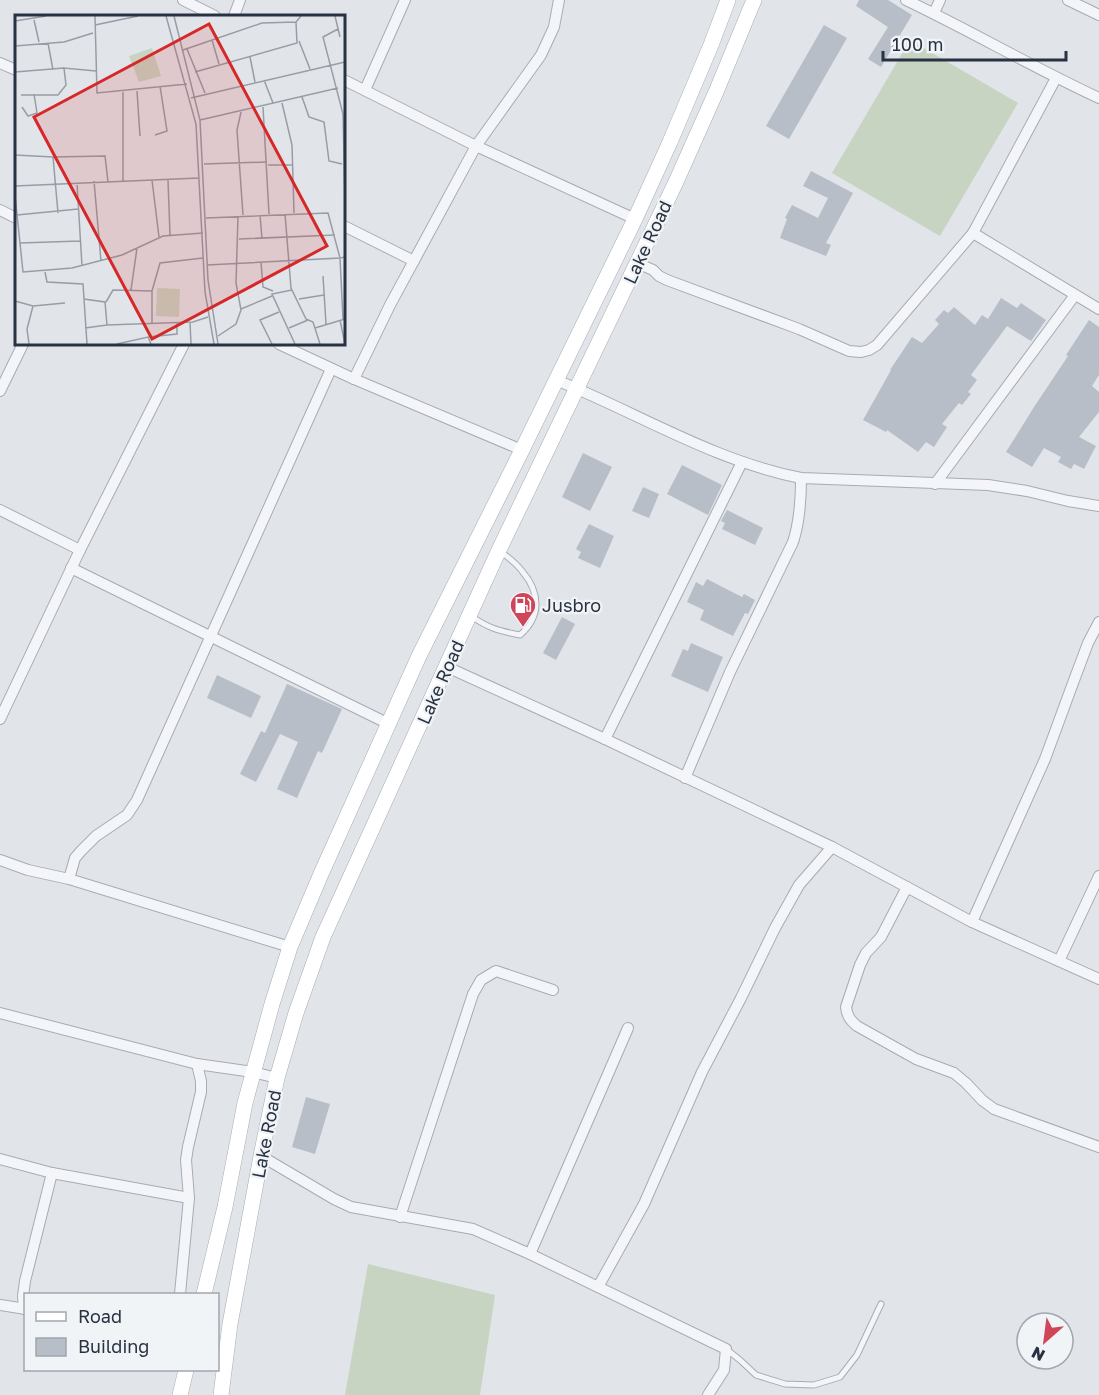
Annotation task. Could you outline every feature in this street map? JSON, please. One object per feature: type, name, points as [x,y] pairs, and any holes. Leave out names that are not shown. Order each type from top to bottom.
[{"type":"main road","name":"Lake Road","points":[[204,1293],[225,1207],[245,1103],[290,947],[443,606],[635,219],[670,142],[728,0]]},
{"type":"main road","name":"Lake Road","points":[[221,1395],[230,1324],[277,1078],[296,1013],[323,937],[499,550],[712,103],[754,0]]},
{"type":"main road","points":[[180,1395],[186,1371]]},
{"type":"street","points":[[183,0],[213,15]]},
{"type":"street","points":[[234,15],[240,0]]},
{"type":"street","points":[[365,90],[405,0]]},
{"type":"street","points":[[354,379],[414,261],[476,147],[541,55],[554,27],[559,0]]},
{"type":"street","points":[[906,0],[1099,98]]},
{"type":"street","points":[[934,13],[940,0]]},
{"type":"street","points":[[1068,0],[1099,15]]},
{"type":"street","points":[[0,63],[15,70]]},
{"type":"street","points":[[637,263],[667,280],[849,351],[869,350],[877,345],[973,233],[1056,78]]},
{"type":"street","points":[[345,80],[476,147],[635,219]]},
{"type":"street","points":[[0,210],[15,218]]},
{"type":"street","points":[[345,226],[414,261]]},
{"type":"street","points":[[973,233],[1099,309]]},
{"type":"street","points":[[935,484],[1075,295]]},
{"type":"street","points":[[0,391],[23,345]]},
{"type":"street","points":[[0,719],[71,568],[183,345]]},
{"type":"street","points":[[281,345],[331,369],[522,450]]},
{"type":"street","points":[[69,879],[75,858],[96,836],[127,815],[136,800],[331,369]]},
{"type":"street","points":[[556,380],[685,439],[742,462],[777,473],[801,478],[988,485],[1099,506]]},
{"type":"street","points":[[605,739],[742,462]]},
{"type":"street","points":[[685,778],[730,672],[793,542],[801,508],[801,478]]},
{"type":"street","points":[[0,510],[80,550]]},
{"type":"street","points":[[71,568],[389,724]]},
{"type":"street","points":[[972,922],[1046,759],[1072,683],[1099,622]]},
{"type":"street","points":[[447,667],[832,847],[972,922],[1099,979]]},
{"type":"street","points":[[598,1287],[644,1204],[702,1072],[775,928],[800,885],[832,847]]},
{"type":"street","points":[[0,860],[290,947]]},
{"type":"street","points":[[1059,962],[1099,876]]},
{"type":"street","points":[[907,887],[881,937],[866,953],[860,965],[846,1007],[851,1021],[916,1059],[954,1073],[994,1109],[1099,1147]]},
{"type":"street","points":[[400,1217],[473,994],[481,980],[496,970],[553,990]]},
{"type":"street","points":[[0,1013],[197,1064],[277,1078]]},
{"type":"street","points":[[530,1254],[628,1028]]},
{"type":"street","points":[[180,1293],[189,1198],[186,1160],[201,1092],[197,1064]]},
{"type":"street","points":[[261,1156],[351,1207],[473,1229],[530,1254],[726,1349],[724,1370],[708,1395]]},
{"type":"street","points":[[0,1159],[52,1173],[189,1198]]},
{"type":"street","points":[[24,1302],[26,1281],[52,1173]]},
{"type":"street","points":[[0,1305],[24,1309]]},
{"type":"lane","points":[[470,615],[484,626],[520,635],[532,620],[537,605],[530,583],[522,571],[499,550]]},
{"type":"lane","points":[[726,1349],[756,1375],[785,1384],[814,1385],[840,1377],[857,1356],[881,1304]]},
{"type":"green space","points":[[910,40],[1018,103],[940,236],[832,173]]},
{"type":"green space","points":[[368,1264],[495,1295],[480,1395],[345,1395]]},
{"type":"building","points":[[859,0],[888,0],[912,15],[881,67],[868,59],[888,27],[856,6]]},
{"type":"building","points":[[824,25],[847,38],[789,139],[766,126]]},
{"type":"building","points":[[811,171],[853,193],[826,243],[831,245],[826,256],[780,238],[787,219],[785,218],[792,205],[818,218],[828,198],[803,186]]},
{"type":"building","points":[[1001,298],[1017,308],[1021,303],[1046,320],[1031,341],[1007,326],[971,375],[977,380],[968,392],[971,394],[962,405],[959,403],[942,424],[947,427],[934,447],[926,442],[918,452],[887,430],[886,432],[863,420],[890,370],[912,337],[922,343],[939,324],[935,320],[944,310],[948,313],[954,307],[975,325],[982,315],[988,319]]},
{"type":"building","points":[[1089,320],[1099,327],[1099,375],[1092,386],[1099,392],[1099,412],[1079,437],[1096,446],[1084,469],[1074,464],[1071,469],[1058,462],[1061,457],[1044,448],[1032,467],[1006,452]]},
{"type":"building","points":[[583,453],[612,467],[590,511],[562,497]]},
{"type":"building","points":[[682,465],[722,485],[708,515],[667,494]]},
{"type":"building","points":[[643,487],[659,494],[649,518],[632,511]]},
{"type":"building","points":[[727,510],[763,528],[755,545],[722,529],[725,523],[721,521]]},
{"type":"building","points":[[589,524],[614,536],[600,568],[578,558],[581,552],[576,549]]},
{"type":"building","points":[[707,579],[742,597],[744,594],[755,600],[733,636],[700,620],[704,610],[687,602],[696,582],[703,586]]},
{"type":"building","points":[[562,617],[575,624],[556,660],[543,653]]},
{"type":"building","points":[[691,643],[723,657],[708,692],[671,676],[683,649],[688,651]]},
{"type":"building","points":[[217,675],[261,696],[251,718],[207,698]]},
{"type":"building","points":[[287,684],[342,709],[322,753],[318,751],[297,798],[277,789],[298,742],[280,734],[256,782],[240,774],[261,731],[265,733]]},
{"type":"building","points":[[306,1097],[330,1104],[315,1154],[292,1147]]},
{"type":"place","name":"Jusbro","points":[[523,628]]}]
